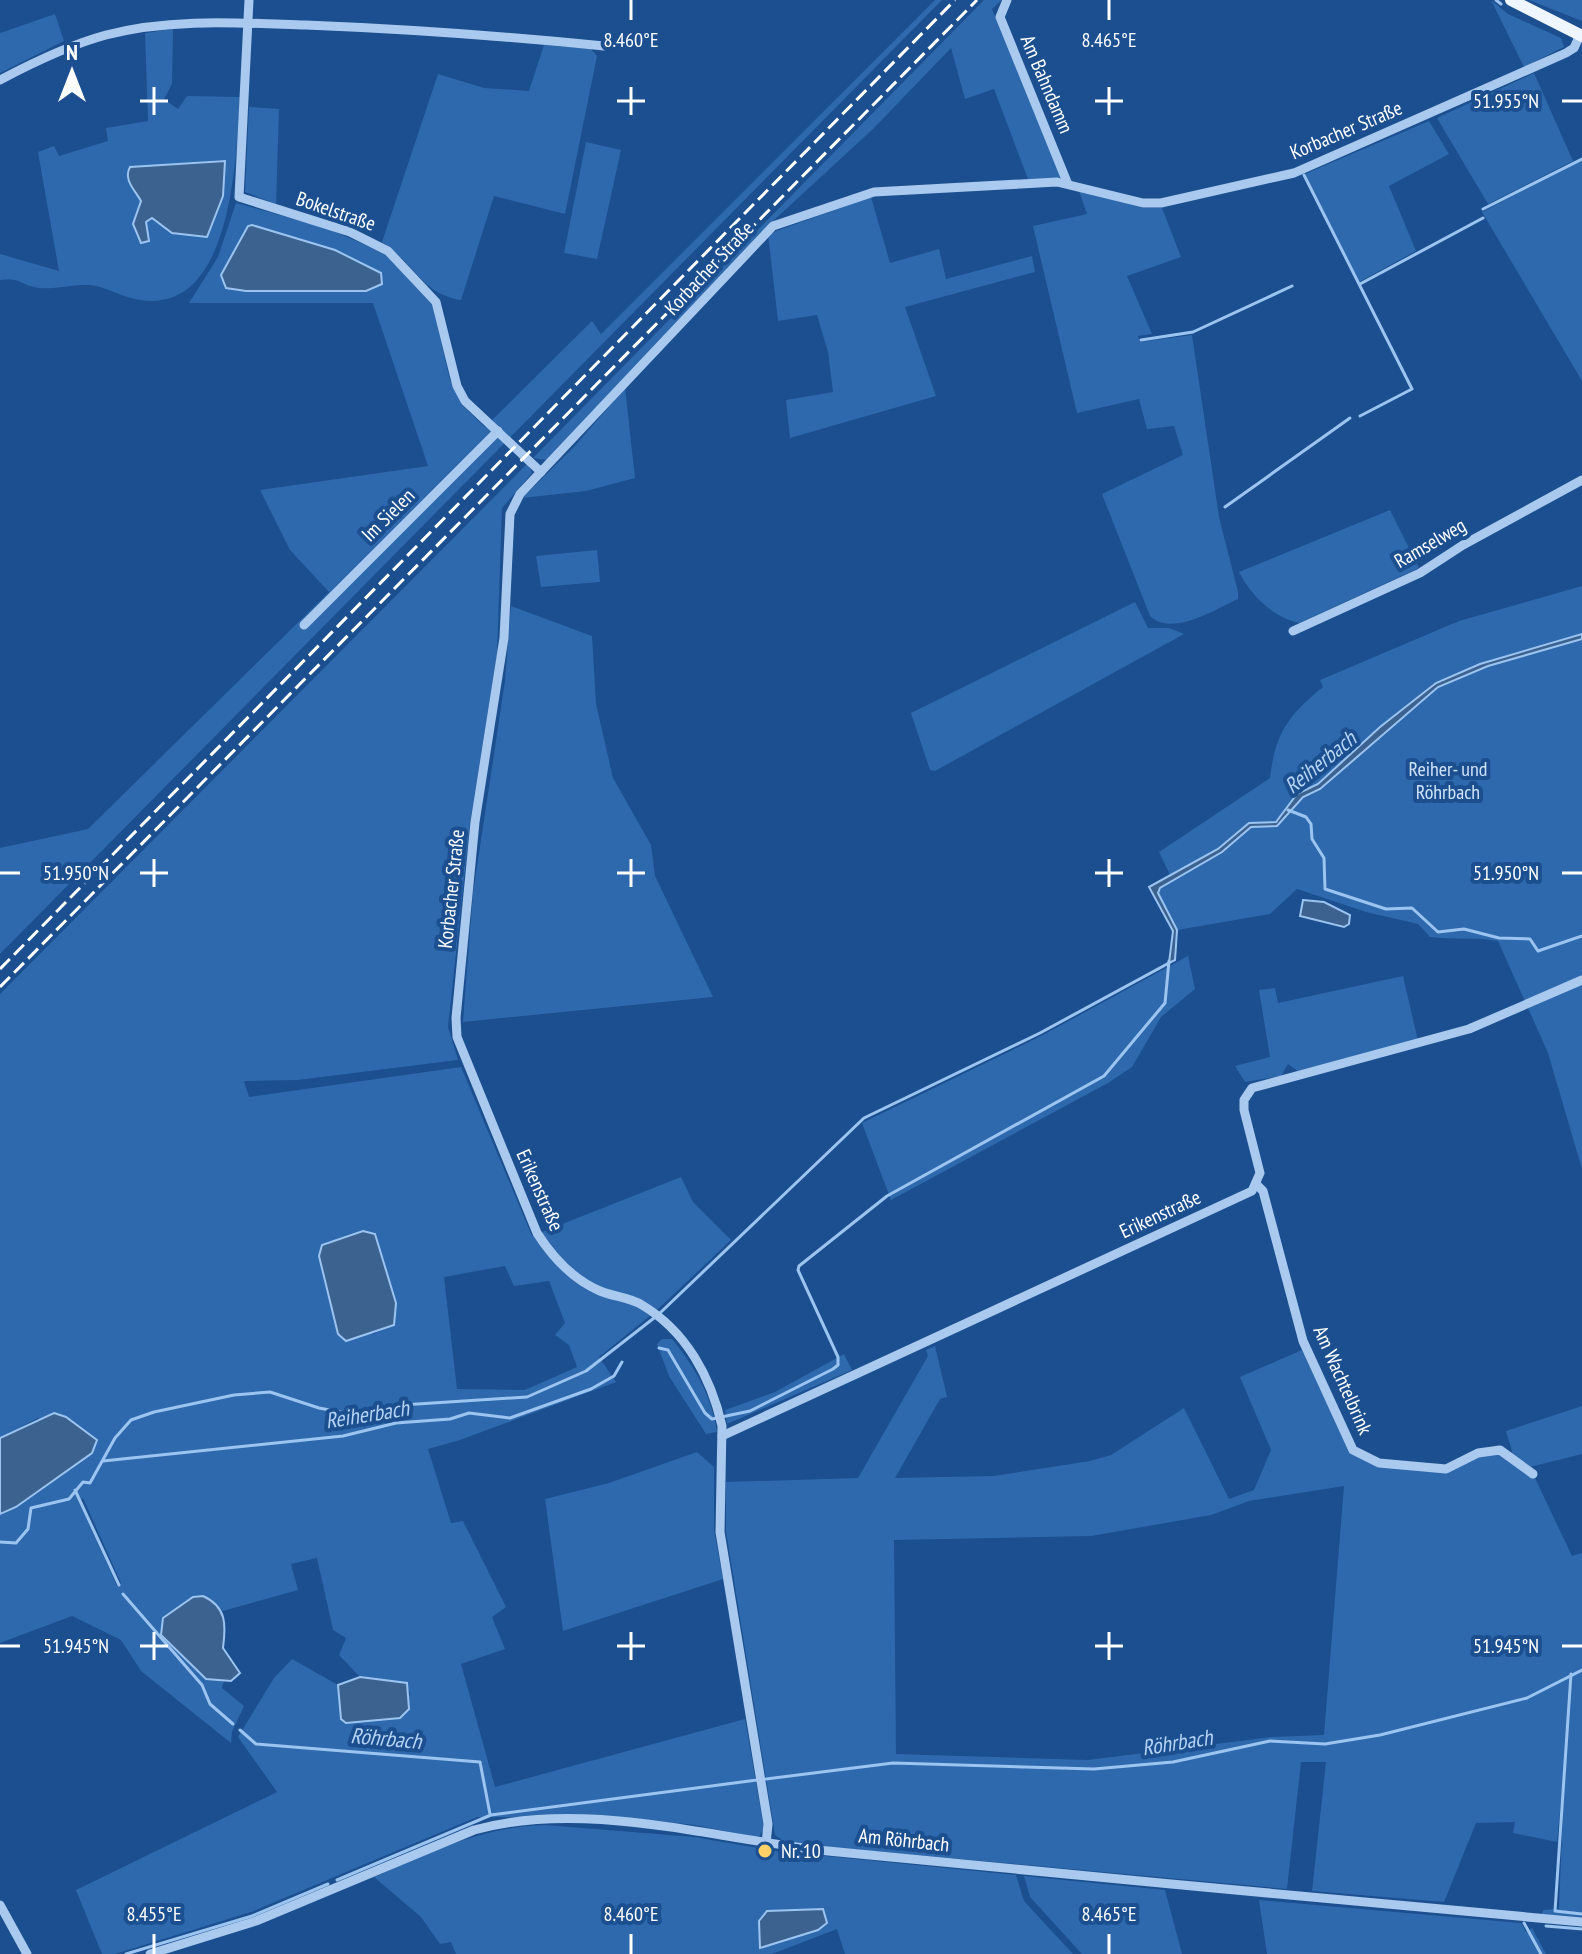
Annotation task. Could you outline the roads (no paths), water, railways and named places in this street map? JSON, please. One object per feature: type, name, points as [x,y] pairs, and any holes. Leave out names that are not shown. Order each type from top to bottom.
[{"type":"main road","points":[[1511,0],[1581,35]]},
{"type":"street","name":"Bokelstraße","points":[[249,0],[239,197],[350,232],[388,251],[436,302],[462,396],[541,472]]},
{"type":"street","name":"Am Bahndamm","points":[[1007,0],[1000,17],[1067,182]]},
{"type":"street","points":[[0,80],[67,48],[107,35],[157,26],[248,23],[428,30],[604,46]]},
{"type":"street","name":"Korbacher Straße","points":[[456,1026],[475,822],[502,658],[510,514],[520,494],[773,226],[874,192],[1067,182],[1143,203],[1161,203],[1294,173],[1566,53],[1574,48],[1581,35]]},
{"type":"street","name":"Im Sielen","points":[[304,625],[498,431]]},
{"type":"street","name":"Ramselweg","points":[[1293,631],[1420,573],[1463,545],[1582,480]]},
{"type":"street","points":[[1257,1185],[1260,1173],[1244,1110],[1246,1093],[1252,1088],[1443,1037],[1582,980]]},
{"type":"street","name":"Erikenstraße","points":[[456,1026],[468,1069],[537,1233],[551,1255],[590,1286],[640,1303],[681,1336],[696,1359],[718,1410],[722,1431],[720,1532],[768,1824],[766,1844]]},
{"type":"street","name":"Erikenstraße","points":[[722,1431],[1252,1191],[1257,1185]]},
{"type":"street","name":"Am Wachtelbrink","points":[[1257,1185],[1263,1191],[1303,1341],[1353,1450],[1379,1463],[1446,1469],[1478,1453],[1500,1450],[1533,1474]]},
{"type":"street","name":"Am Röhrbach","points":[[150,1954],[256,1921],[474,1830],[506,1821],[629,1823],[766,1844],[1582,1922]]},
{"type":"street","points":[[0,1905],[27,1954]]},
{"type":"waterway","points":[[1496,0],[1501,4]]},
{"type":"waterway","points":[[1483,209],[1582,159]]},
{"type":"waterway","points":[[1304,175],[1412,389],[1360,416]]},
{"type":"waterway","points":[[1360,284],[1483,218]]},
{"type":"waterway","points":[[1141,340],[1193,332],[1292,286]]},
{"type":"waterway","points":[[1225,507],[1350,418]]},
{"type":"waterway","points":[[1288,810],[1306,817],[1311,824],[1312,839],[1324,858],[1325,889],[1386,909],[1412,908],[1438,932],[1464,929],[1499,938],[1530,939],[1538,951],[1582,936]]},
{"type":"waterway","points":[[659,1348],[668,1350],[705,1413],[712,1419],[750,1411],[833,1369],[838,1365],[838,1357],[798,1270],[799,1266],[887,1196],[1104,1076],[1165,1003],[1169,961]]},
{"type":"waterway","points":[[660,1313],[864,1118],[1040,1033],[1169,963]]},
{"type":"waterway","points":[[0,1542],[16,1543],[28,1529],[31,1508],[69,1499],[83,1482],[90,1483],[115,1438],[131,1420],[154,1412],[234,1395],[270,1392],[319,1408],[351,1414],[402,1405],[527,1397],[586,1371],[654,1318]]},
{"type":"waterway","name":"Reiherbach","points":[[103,1461],[343,1436],[396,1423],[450,1419],[469,1413],[510,1418],[591,1389],[614,1376],[622,1362]]},
{"type":"waterway","name":"Röhrbach","points":[[75,1490],[119,1585]]},
{"type":"waterway","name":"Röhrbach","points":[[123,1594],[202,1685],[210,1704],[233,1724]]},
{"type":"waterway","name":"Röhrbach","points":[[766,1779],[893,1763],[1094,1769],[1173,1762],[1270,1741],[1325,1744],[1380,1735],[1527,1698],[1582,1670]]},
{"type":"waterway","points":[[1571,1674],[1555,1911],[1582,1914]]},
{"type":"waterway","name":"Röhrbach","points":[[240,1730],[256,1744],[480,1762],[490,1814]]},
{"type":"waterway","name":"Röhrbach","points":[[337,1880],[491,1815],[757,1780]]},
{"type":"waterway","name":"Röhrbach","points":[[126,1954],[252,1916],[328,1884]]},
{"type":"waterway","points":[[1524,1923],[1541,1954]]},
{"type":"waterway","points":[[1546,1926],[1582,1929]]},
{"type":"railway","points":[[0,969],[955,0]]},
{"type":"railway","points":[[0,987],[977,0]]},
{"type":"place","name":"Nr. 10","points":[[765,1851]]},
{"type":"park label","name":"Reiher- und Röhrbach","points":[[1448,780]]}]
